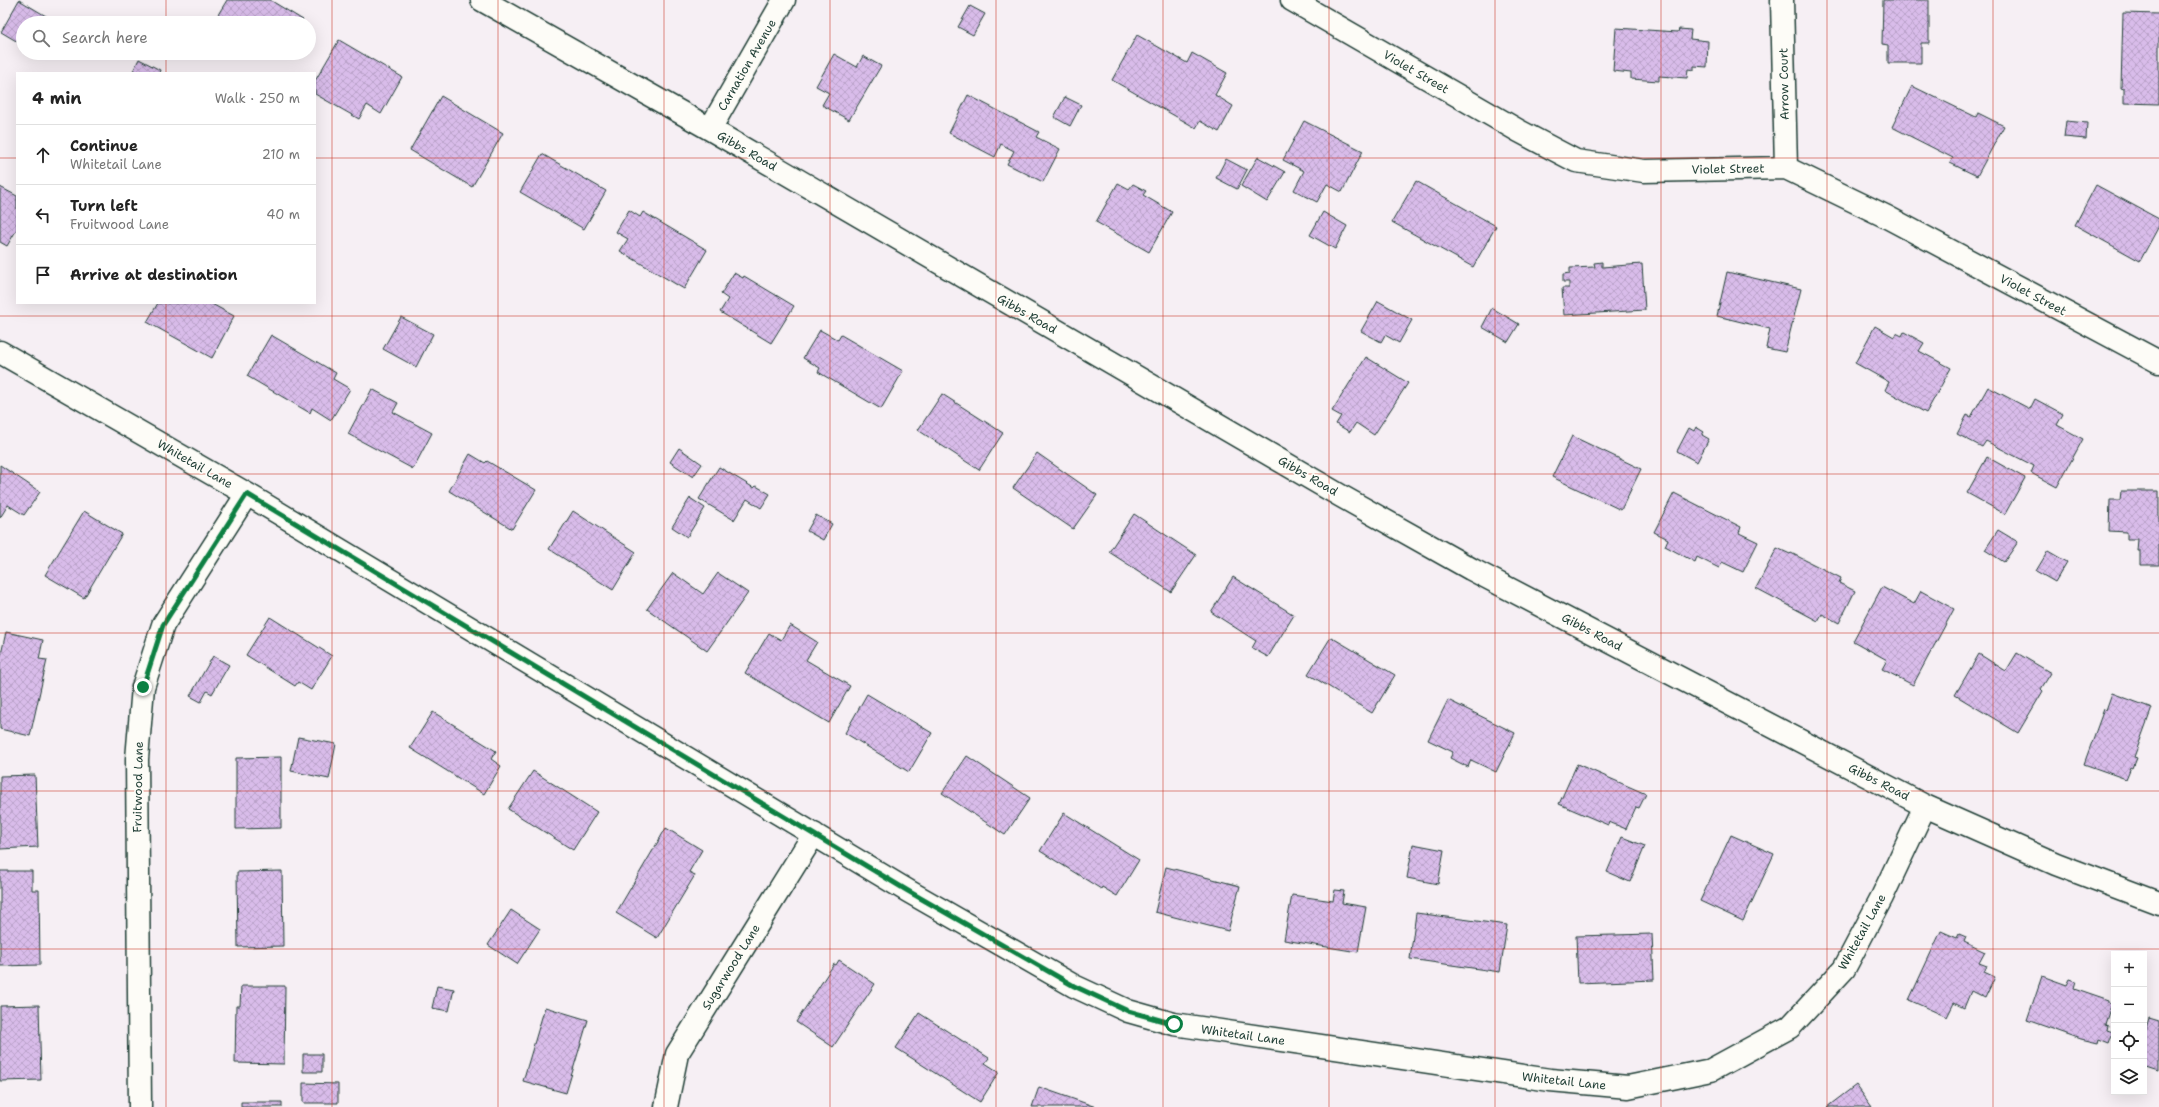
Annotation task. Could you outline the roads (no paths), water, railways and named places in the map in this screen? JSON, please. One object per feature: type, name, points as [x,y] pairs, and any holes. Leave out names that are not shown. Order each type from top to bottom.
[{"type":"street","name":"Gibbs Road","points":[[482,0],[710,129],[1327,488],[1471,569],[1925,806],[2056,864],[2157,898]]},
{"type":"street","name":"Carnation Avenue","points":[[710,129],[784,0]]},
{"type":"street","name":"Violet Street","points":[[1292,0],[1519,131],[1576,161],[1644,171],[1786,168],[1887,217],[2159,362]]},
{"type":"street","name":"Arrow Court","points":[[1782,0],[1786,168]]},
{"type":"street","name":"Whitetail Lane","points":[[0,352],[247,494],[814,834],[1074,986],[1128,1011],[1174,1024],[1550,1080],[1628,1087],[1711,1070],[1790,1027],[1844,969],[1882,897],[1925,806]]},
{"type":"street","name":"Fruitwood Lane","points":[[140,1107],[137,759],[143,687],[163,625],[247,494]]},
{"type":"street","name":"Sugarwood Lane","points":[[666,1107],[677,1054],[814,834]]}]
